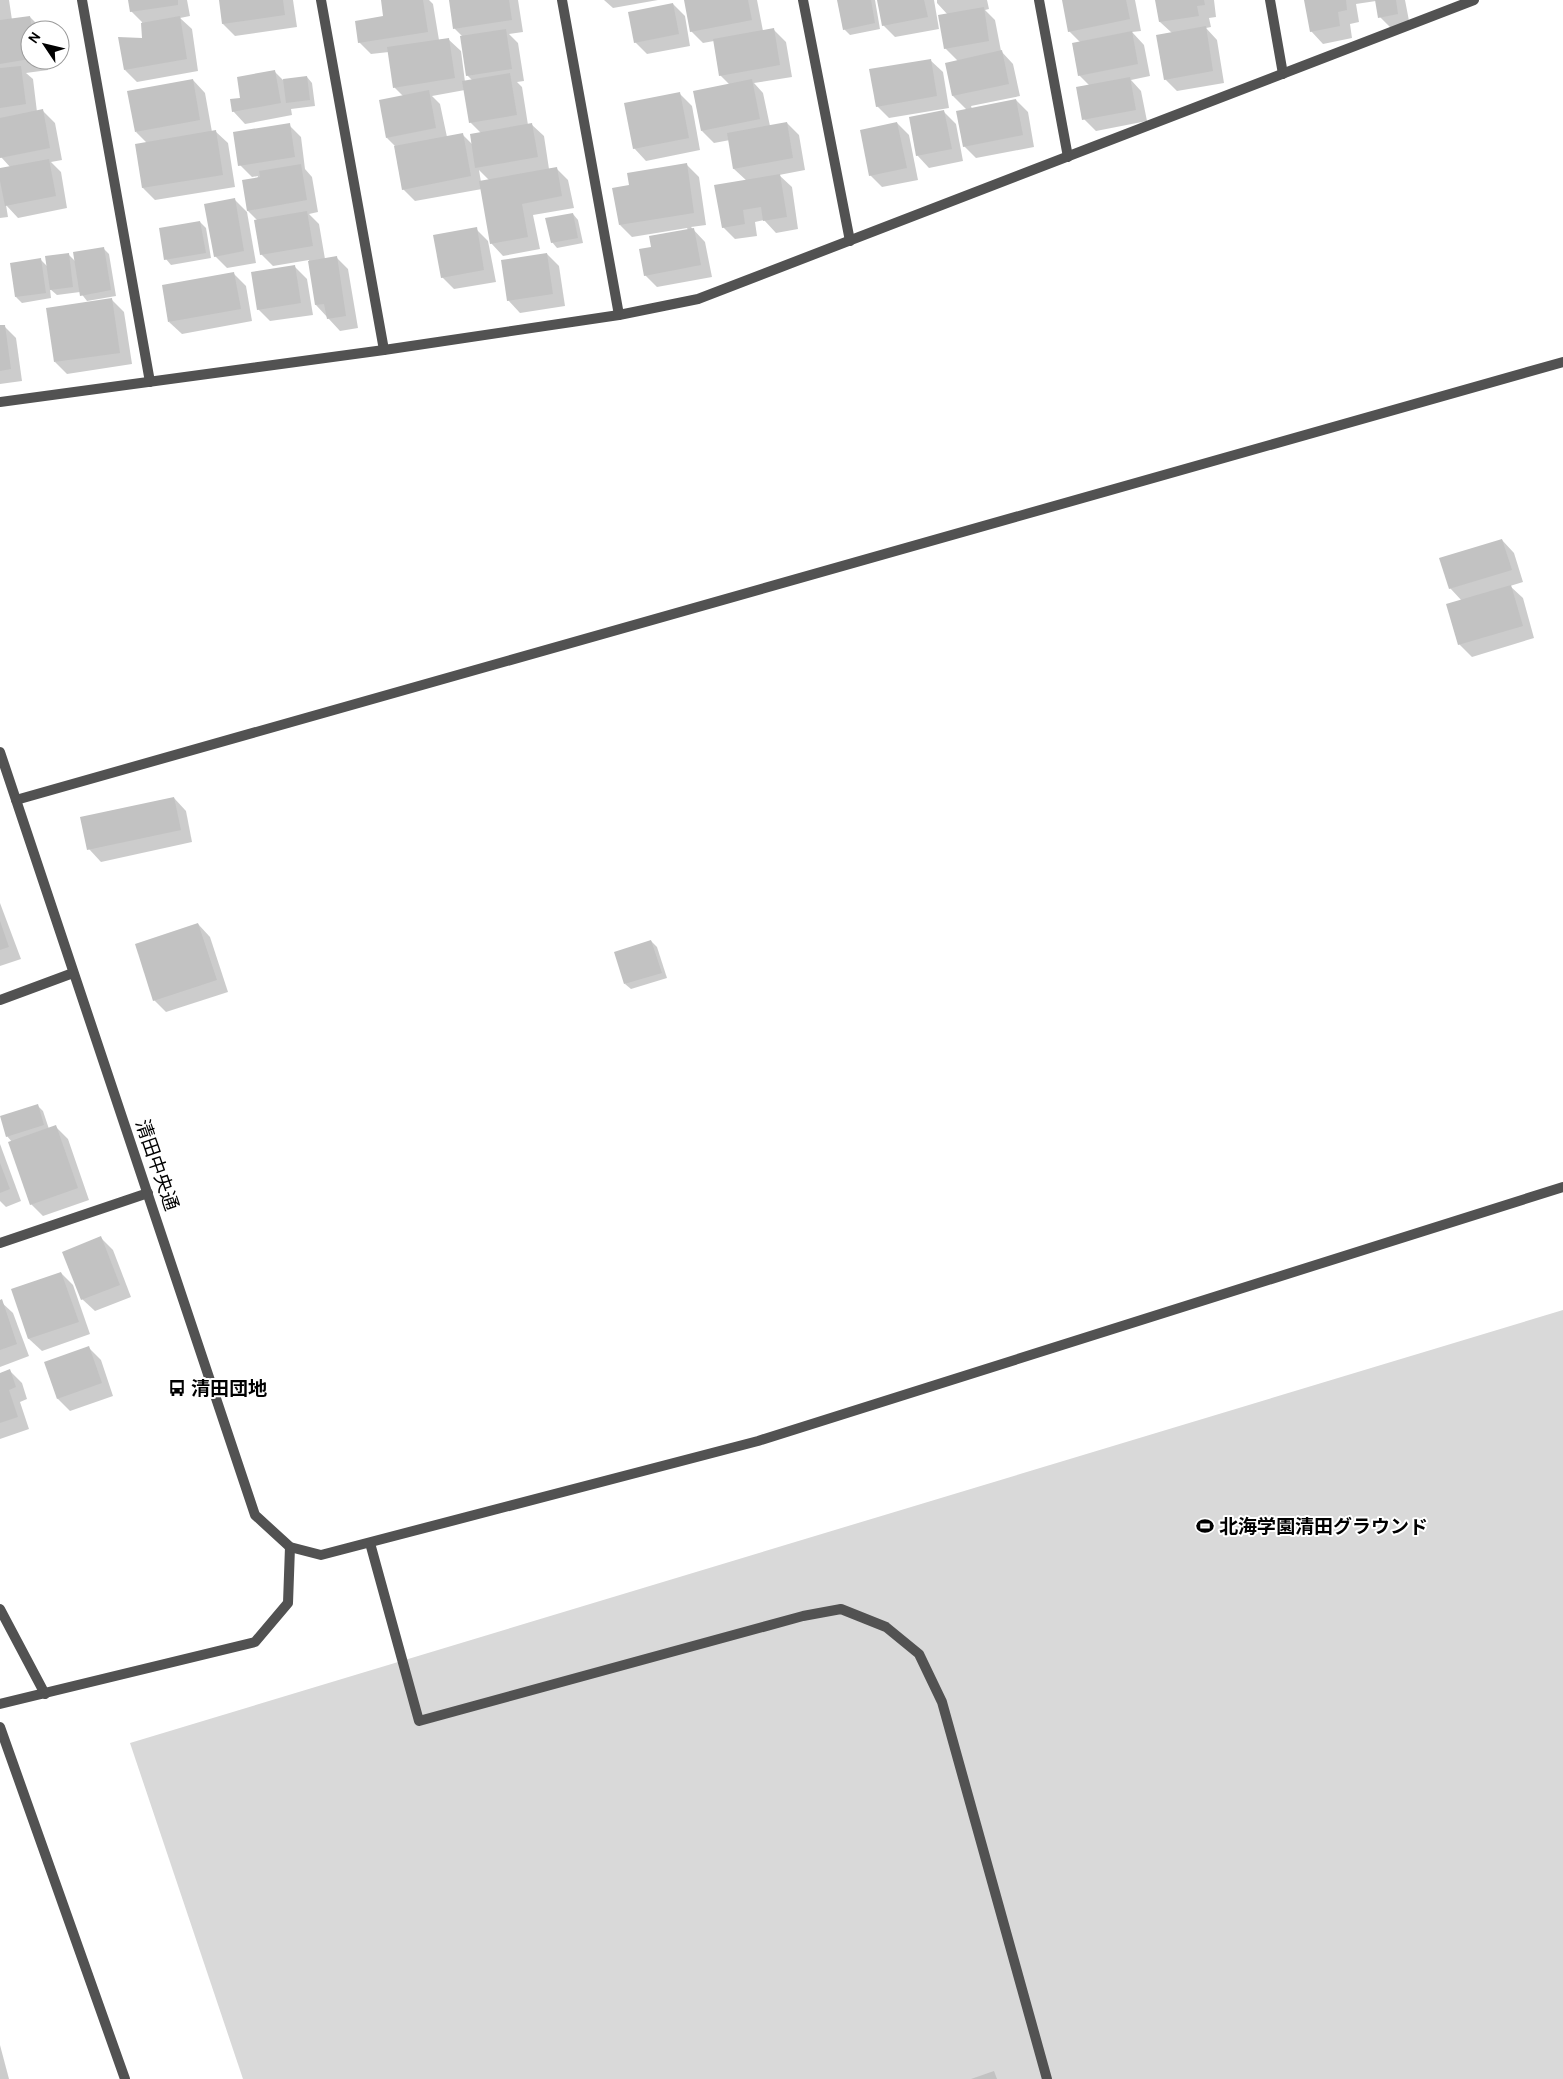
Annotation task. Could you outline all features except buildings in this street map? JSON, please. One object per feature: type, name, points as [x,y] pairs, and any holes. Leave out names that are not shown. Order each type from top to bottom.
[{"type":"street","points":[[82,0],[150,382]]},
{"type":"street","points":[[321,0],[384,350]]},
{"type":"street","points":[[562,0],[619,315]]},
{"type":"street","points":[[803,0],[850,241]]},
{"type":"street","points":[[1039,0],[1068,157]]},
{"type":"street","points":[[1270,0],[1283,74]]},
{"type":"street","points":[[0,402],[384,350],[619,315],[698,300],[1474,0]]},
{"type":"street","points":[[16,800],[1563,362]]},
{"type":"street","name":"清田中央通","points":[[0,752],[255,1515],[290,1547],[321,1555],[370,1542]]},
{"type":"street","points":[[0,1000],[73,973]]},
{"type":"street","points":[[1048,2079],[942,1702],[918,1654],[886,1627],[841,1609],[802,1616],[419,1721],[370,1542],[758,1441],[1563,1187]]},
{"type":"street","points":[[0,1243],[148,1193]]},
{"type":"street","points":[[0,1704],[255,1642],[288,1603],[290,1547]]},
{"type":"street","points":[[0,1608],[44,1694]]},
{"type":"street","points":[[0,1728],[125,2079]]},
{"type":"shaded area","name":"北海学園清田グラウンド","points":[[1563,1310],[1563,2079],[243,2079],[130,1743]]},
{"type":"place","name":"清田団地","points":[[177,1388]]},
{"type":"place","name":"北海学園清田グラウンド","points":[[1205,1526]]}]
